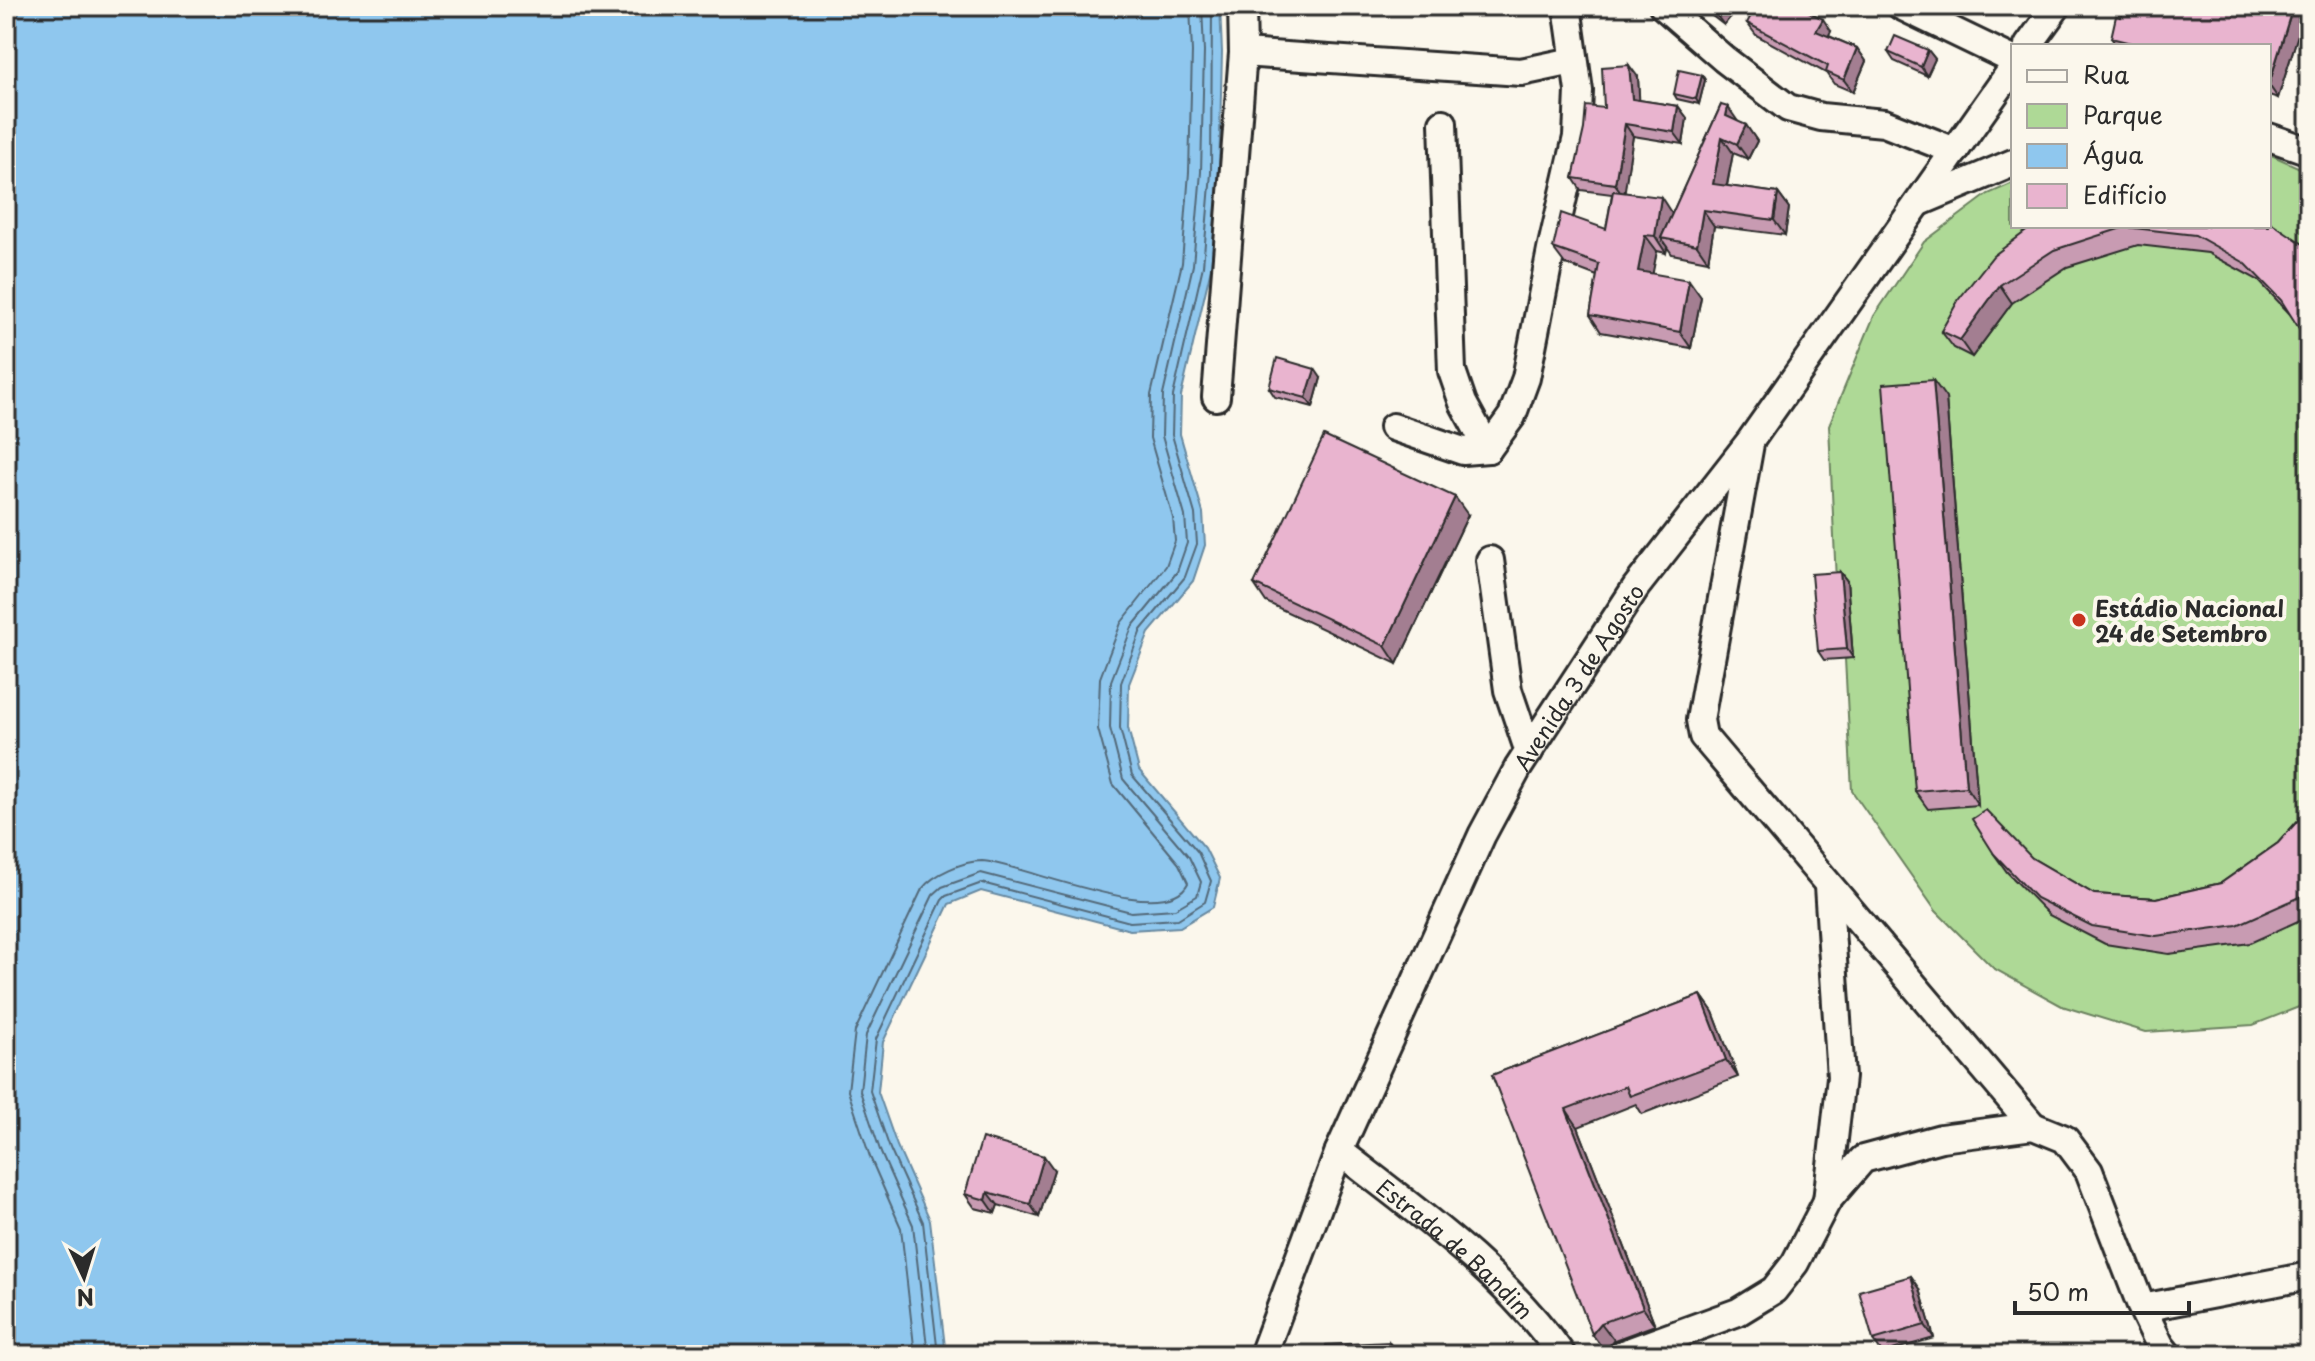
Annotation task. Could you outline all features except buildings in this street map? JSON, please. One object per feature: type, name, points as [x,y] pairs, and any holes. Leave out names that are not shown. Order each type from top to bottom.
[{"type":"street","points":[[1216,397],[1243,53],[1242,6]]},
{"type":"street","points":[[1393,427],[1463,451],[1488,449],[1512,416],[1526,378],[1577,137],[1579,91],[1567,6]]},
{"type":"street","points":[[1663,6],[1736,69],[1788,108],[1821,117],[1884,123],[1955,151]]},
{"type":"street","points":[[1901,6],[2011,59]]},
{"type":"street","points":[[2029,44],[2057,6]]},
{"type":"street","points":[[1243,53],[1521,72],[1573,61]]},
{"type":"street","name":"Avenida 3 de Agosto","points":[[1263,1355],[1339,1151],[1482,835],[1529,752],[1636,587],[1751,440],[2011,71]]},
{"type":"street","points":[[1443,123],[1452,371],[1463,403],[1488,449]]},
{"type":"street","points":[[2271,138],[2309,151]]},
{"type":"street","points":[[1920,202],[2011,164]]},
{"type":"street","points":[[1751,440],[1700,720],[1703,736],[2033,1126],[2065,1139],[2089,1171],[2142,1308],[2168,1355]]},
{"type":"street","points":[[1490,560],[1508,690],[1529,752]]},
{"type":"street","points":[[1827,1201],[1841,1077],[1828,886]]},
{"type":"street","points":[[1620,1355],[1738,1312],[1774,1290],[1795,1263],[1827,1201],[1863,1159],[1941,1138],[2033,1126]]},
{"type":"street","name":"Estrada de Bandim","points":[[1339,1151],[1455,1241],[1542,1328],[1562,1355]]},
{"type":"street","points":[[2142,1308],[2309,1276]]},
{"type":"green space","name":"Estádio Nacional 24 de Setembro","points":[[2271,155],[2309,172],[2309,1003],[2253,1025],[2146,1032],[2062,1006],[1993,968],[1936,911],[1852,791],[1845,659],[1853,657],[1847,582],[1836,582],[1829,425],[1874,316],[1924,242],[1988,194],[2011,184],[2011,228],[2271,228]]},
{"type":"water","points":[[6,6],[1220,6],[1219,174],[1211,268],[1181,396],[1180,434],[1203,513],[1205,545],[1193,581],[1149,633],[1129,684],[1128,728],[1139,770],[1205,848],[1220,878],[1213,907],[1180,927],[1130,930],[981,891],[949,904],[883,1042],[878,1092],[897,1146],[930,1220],[946,1355],[6,1355]]},
{"type":"place","name":"Estádio Nacional 24 de Setembro","points":[[2079,620]]}]
